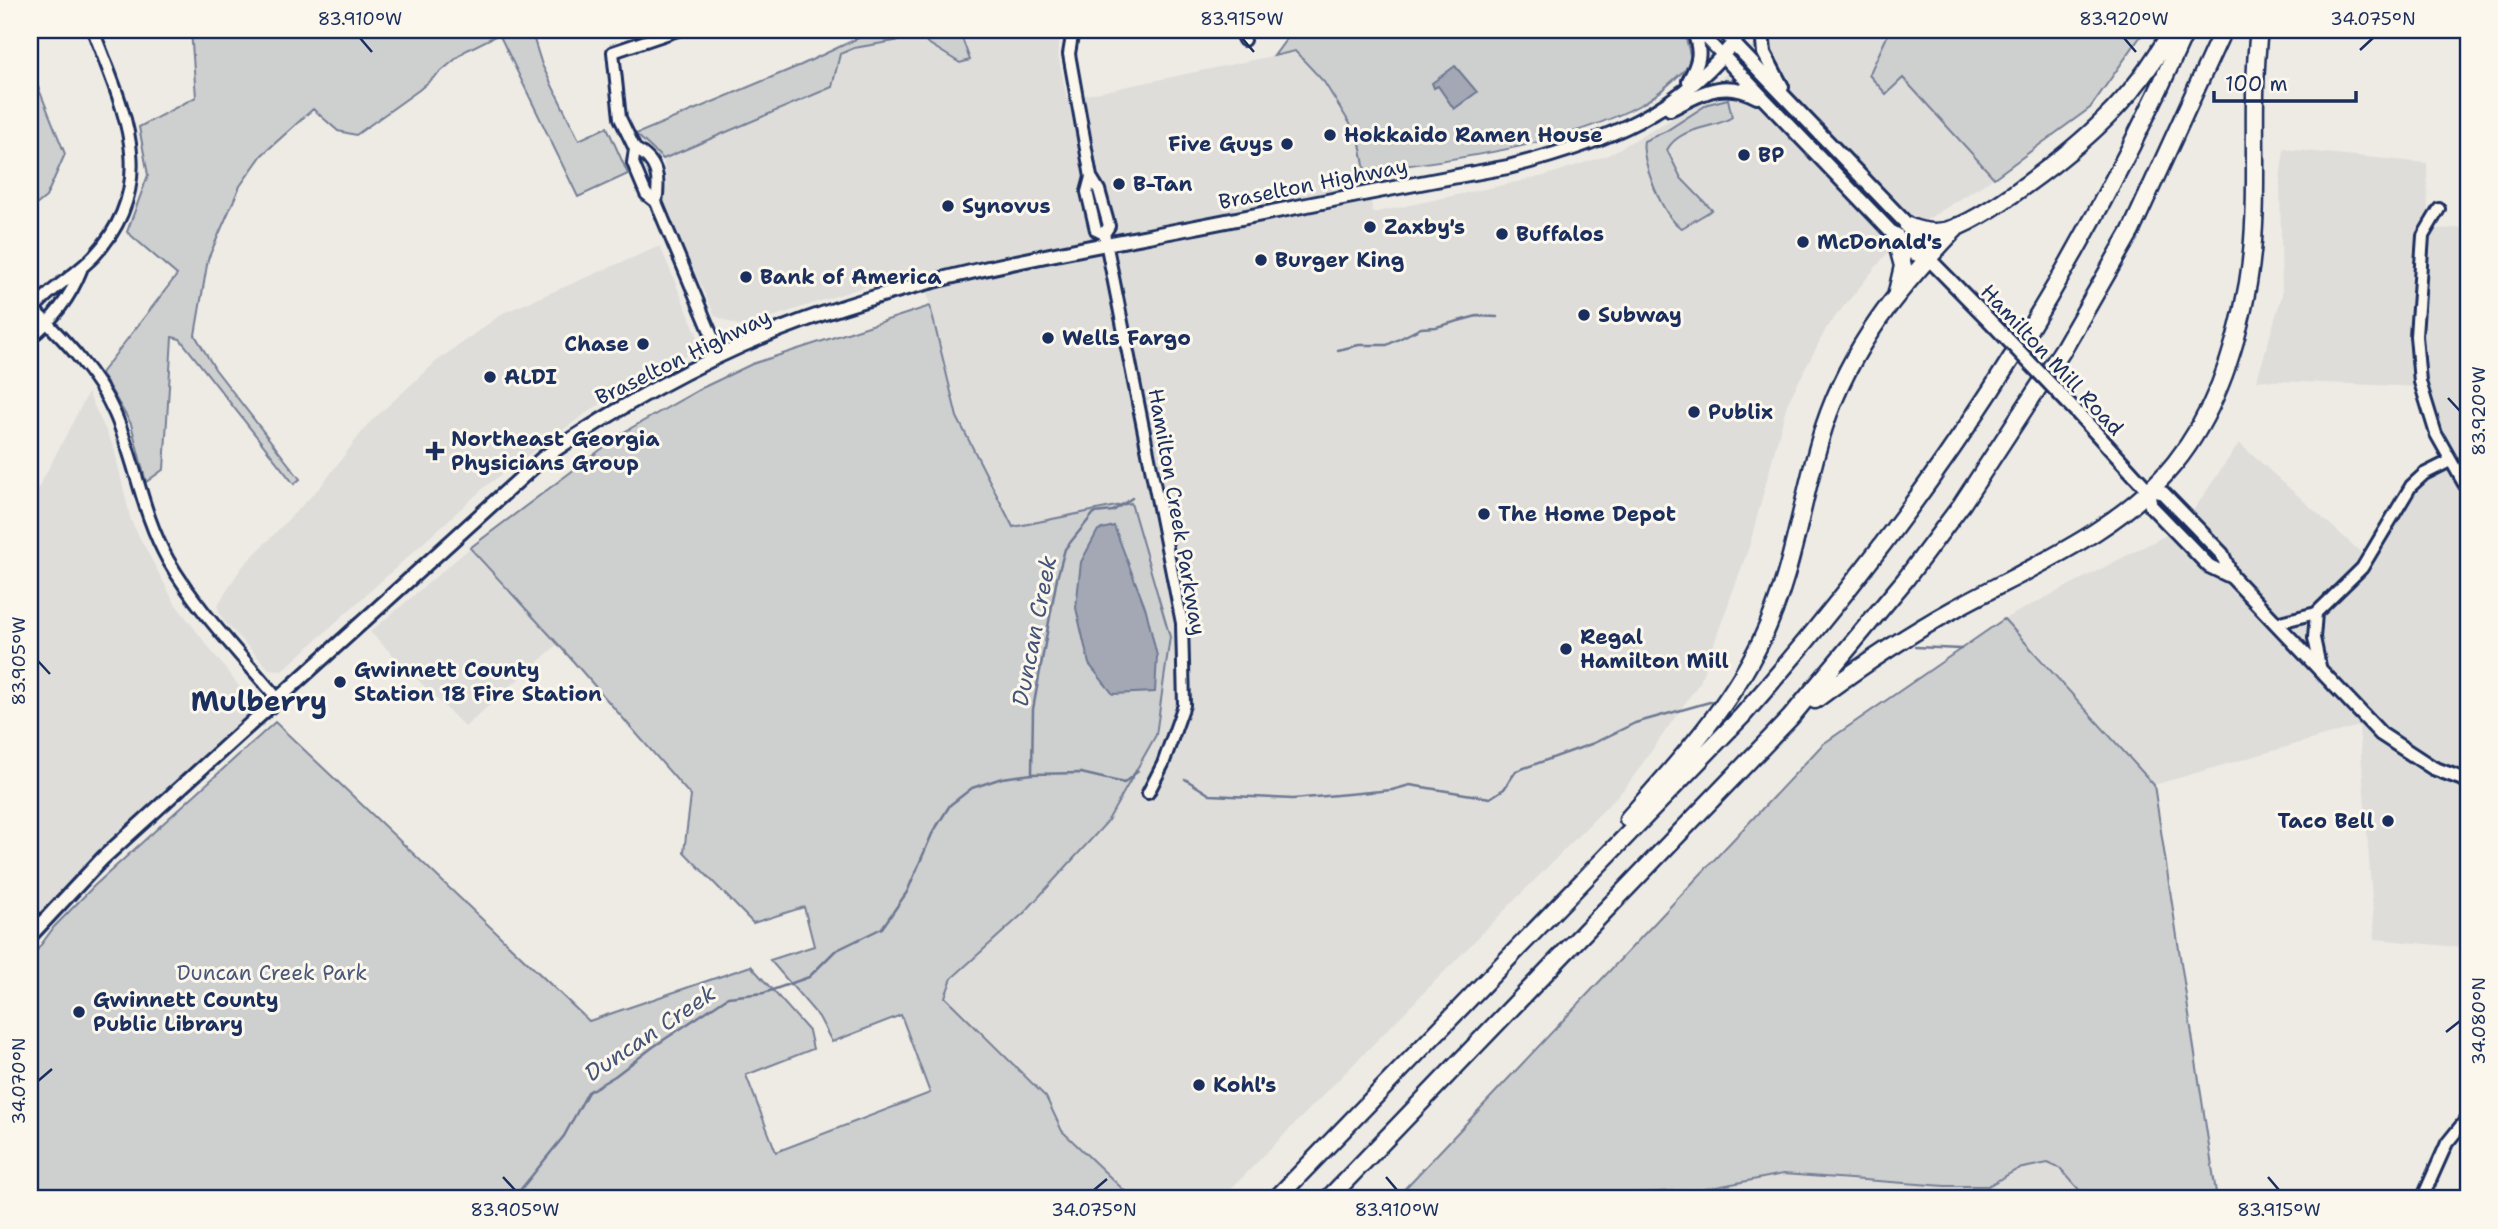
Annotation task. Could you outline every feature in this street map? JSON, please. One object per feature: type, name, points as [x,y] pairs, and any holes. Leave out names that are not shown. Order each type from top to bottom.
[{"type":"highway","points":[[1549,916],[1622,826],[1699,740],[1736,688],[1761,640],[1786,578],[1824,428],[1845,372],[1897,293],[1958,226],[2046,169],[2105,119],[2146,69],[2172,30]]},
{"type":"highway","points":[[1276,1199],[1742,716],[1812,636],[1940,469],[2008,368],[2085,236],[2129,153],[2186,30]]},
{"type":"highway","points":[[1328,1199],[1790,718],[1877,615],[1954,514],[2056,362],[2131,231],[2223,30]]},
{"type":"highway","points":[[1790,718],[1888,647],[2074,545],[2126,509],[2174,465],[2189,443],[2208,408],[2235,340],[2251,254],[2259,30]]},
{"type":"highway","points":[[1897,293],[1903,266],[1902,231],[1936,232],[1958,226]]},
{"type":"main road","points":[[1682,93],[1699,63],[1700,46],[1693,30]]},
{"type":"main road","name":"Braselton Highway","points":[[30,936],[103,858],[277,698],[543,458],[609,413],[720,355],[805,320],[876,298],[1105,238],[1508,167],[1572,150],[1641,122],[1682,93],[1723,55],[1743,30]]},
{"type":"main road","points":[[1762,30],[1763,53],[1791,103]]},
{"type":"main road","name":"Hamilton Mill Road","points":[[1734,43],[1791,103],[1902,231],[1912,253],[1929,258],[2073,408],[2147,489],[2151,506],[2209,566],[2232,577],[2381,734],[2433,768],[2468,781]]},
{"type":"main road","name":"Hamilton Mill Road","points":[[1723,55],[1902,231]]},
{"type":"main road","points":[[1641,122],[1714,88],[1741,88],[1769,103]]},
{"type":"street","points":[[93,30],[129,131],[134,157],[130,188],[121,216],[103,246],[81,270],[31,309],[49,323],[104,393],[116,416],[150,522],[169,561],[212,621],[277,698]]},
{"type":"street","points":[[656,202],[646,194],[633,163],[635,149],[620,118],[613,52],[678,30]]},
{"type":"street","name":"Hamilton Creek Parkway","points":[[1073,30],[1069,54],[1091,177],[1099,190],[1109,226],[1105,238],[1182,623],[1184,705],[1163,764],[1148,793]]},
{"type":"street","points":[[1699,30],[1723,55]]},
{"type":"street","points":[[1722,30],[1734,43]]},
{"type":"street","points":[[635,149],[645,154],[657,173],[656,202],[720,355]]},
{"type":"street","points":[[2439,209],[2423,236],[2416,336],[2420,382],[2436,434],[2468,491]]},
{"type":"street","points":[[30,338],[49,323],[73,290],[81,270]]},
{"type":"street","points":[[2276,623],[2316,613],[2362,568],[2411,486],[2424,474],[2450,461]]},
{"type":"street","points":[[2316,613],[2314,638],[2321,671]]},
{"type":"street","points":[[2422,1199],[2447,1143],[2468,1117]]},
{"type":"shaded area","points":[[959,30],[1061,30],[1058,54],[1067,99],[1295,51],[1324,82],[1359,138],[1373,213],[1544,176],[1608,155],[1695,106],[1768,30],[1890,30],[1869,75],[1903,78],[1994,178],[1902,235],[1827,327],[1787,404],[1749,547],[1700,682],[1626,787],[1221,1199],[1133,1199],[1062,1131],[1046,1096],[945,997],[952,978],[1025,912],[1131,503],[1013,527],[957,417],[921,268],[742,327],[715,316],[661,199],[667,185],[663,159],[832,87],[840,54],[854,48],[918,37],[961,63],[970,60]]},
{"type":"shaded area","points":[[1455,66],[1477,92],[1454,109],[1438,86],[1434,88],[1432,83]]},
{"type":"shaded area","points":[[2284,149],[2427,163],[2428,229],[2468,228],[2468,948],[2375,939],[2359,726],[2154,785],[2004,619],[2182,527],[2239,443],[2373,563],[2402,499],[2448,463],[2420,400],[2420,387],[2257,380],[2282,295],[2280,180]]},
{"type":"shaded area","points":[[660,246],[700,342],[695,351],[592,409],[487,485],[282,671],[269,669],[223,620],[217,606],[241,568],[321,486],[368,424],[437,361],[503,313]]},
{"type":"shaded area","points":[[88,393],[114,448],[131,521],[174,602],[248,698],[251,717],[106,847],[30,930],[30,504]]},
{"type":"shaded area","points":[[1114,526],[1146,610],[1157,656],[1155,692],[1113,694],[1089,664],[1076,608],[1081,562],[1098,530]]},
{"type":"shaded area","points":[[470,548],[558,644],[465,727],[370,632]]},
{"type":"shaded area","points":[[2048,1163],[2061,1169],[2087,1199],[1591,1199],[1595,1195],[1616,1193],[1701,1190],[1783,1174],[1877,1182],[1987,1186],[2018,1169]]},
{"type":"green space","points":[[191,30],[531,30],[542,65],[579,140],[607,127],[628,174],[578,197],[499,34],[465,51],[419,90],[356,135],[338,131],[313,109],[262,155],[240,186],[208,259],[195,335],[215,369],[300,479],[294,484],[180,339],[172,337],[164,469],[146,482],[131,424],[101,373],[177,275],[127,232],[148,175],[139,127],[196,97]]},
{"type":"green space","points":[[875,30],[959,30],[970,60],[960,63],[918,37],[854,48],[840,54],[832,87],[663,159],[636,134],[801,65]]},
{"type":"green space","points":[[1293,30],[1684,30],[1692,63],[1642,104],[1578,131],[1470,156],[1365,171],[1359,138],[1324,82],[1295,51],[1274,56]]},
{"type":"green space","points":[[1890,30],[2145,30],[2090,108],[1994,178],[1903,78],[1886,94],[1869,75]]},
{"type":"green space","points":[[30,67],[65,154],[46,197],[30,210]]},
{"type":"green space","points":[[1728,99],[1732,117],[1681,136],[1667,150],[1681,178],[1712,210],[1682,228],[1667,213],[1654,188],[1646,161],[1644,141],[1666,131],[1708,104]]},
{"type":"green space","name":"Duncan Creek Park","points":[[930,306],[957,417],[1013,527],[1131,503],[1170,637],[1156,735],[1107,822],[1025,912],[952,978],[945,997],[1046,1097],[1062,1131],[1133,1199],[30,1199],[30,960],[54,927],[94,886],[275,722],[589,1021],[751,966],[809,1031],[813,1049],[746,1075],[776,1152],[930,1093],[901,1015],[832,1042],[819,1017],[770,960],[814,946],[804,907],[753,923],[684,852],[691,796],[470,548],[624,432],[704,387],[752,364]]},
{"type":"green space","points":[[2004,619],[2154,785],[2217,1199],[2087,1199],[2061,1169],[2048,1163],[2018,1169],[1988,1186],[1945,1186],[1783,1174],[1701,1190],[1595,1195],[1591,1199],[1395,1199],[1823,744]]},
{"type":"waterway","name":"Duncan Creek","points":[[1338,350],[1359,345],[1387,345],[1421,328],[1436,327],[1477,316],[1497,317]]},
{"type":"waterway","name":"Duncan Creek","points":[[1032,774],[1033,709],[1057,578],[1065,549],[1094,513],[1113,511],[1132,498]]},
{"type":"waterway","points":[[1915,647],[1961,649]]},
{"type":"waterway","points":[[1185,779],[1210,795],[1293,799],[1392,790],[1410,785],[1490,798],[1504,789],[1516,771],[1594,743],[1635,723],[1717,700]]},
{"type":"waterway","name":"Duncan Creek","points":[[513,1199],[564,1136],[588,1092],[728,997],[764,993],[809,977],[835,951],[882,928],[907,892],[932,834],[950,805],[972,788],[1002,778],[1032,774],[1081,773],[1124,783],[1138,771]]},
{"type":"place","name":"Hokkaido Ramen House","points":[[1330,135]]},
{"type":"place","name":"Five Guys","points":[[1287,144]]},
{"type":"place","name":"BP","points":[[1744,155]]},
{"type":"place","name":"B-Tan","points":[[1119,184]]},
{"type":"place","name":"Synovus","points":[[948,206]]},
{"type":"place","name":"Zaxby's","points":[[1370,227]]},
{"type":"place","name":"Buffalos","points":[[1502,234]]},
{"type":"place","name":"McDonald's","points":[[1803,242]]},
{"type":"place","name":"Burger King","points":[[1261,260]]},
{"type":"place","name":"Bank of America","points":[[746,277]]},
{"type":"place","name":"Subway","points":[[1584,315]]},
{"type":"place","name":"Wells Fargo","points":[[1048,338]]},
{"type":"place","name":"Chase","points":[[643,344]]},
{"type":"place","name":"ALDI","points":[[490,377]]},
{"type":"place","name":"Publix","points":[[1694,412]]},
{"type":"place","name":"Northeast Georgia Physicians Group","points":[[435,451]]},
{"type":"place","name":"The Home Depot","points":[[1484,514]]},
{"type":"place","name":"Regal Hamilton Mill","points":[[1566,649]]},
{"type":"place","name":"Gwinnett County Station 18 Fire Station","points":[[340,682]]},
{"type":"place","name":"Taco Bell","points":[[2388,821]]},
{"type":"place","name":"Gwinnett County Public Library","points":[[79,1012]]},
{"type":"place","name":"Kohl's","points":[[1199,1085]]},
{"type":"district","name":"Mulberry","points":[[259,701]]}]
